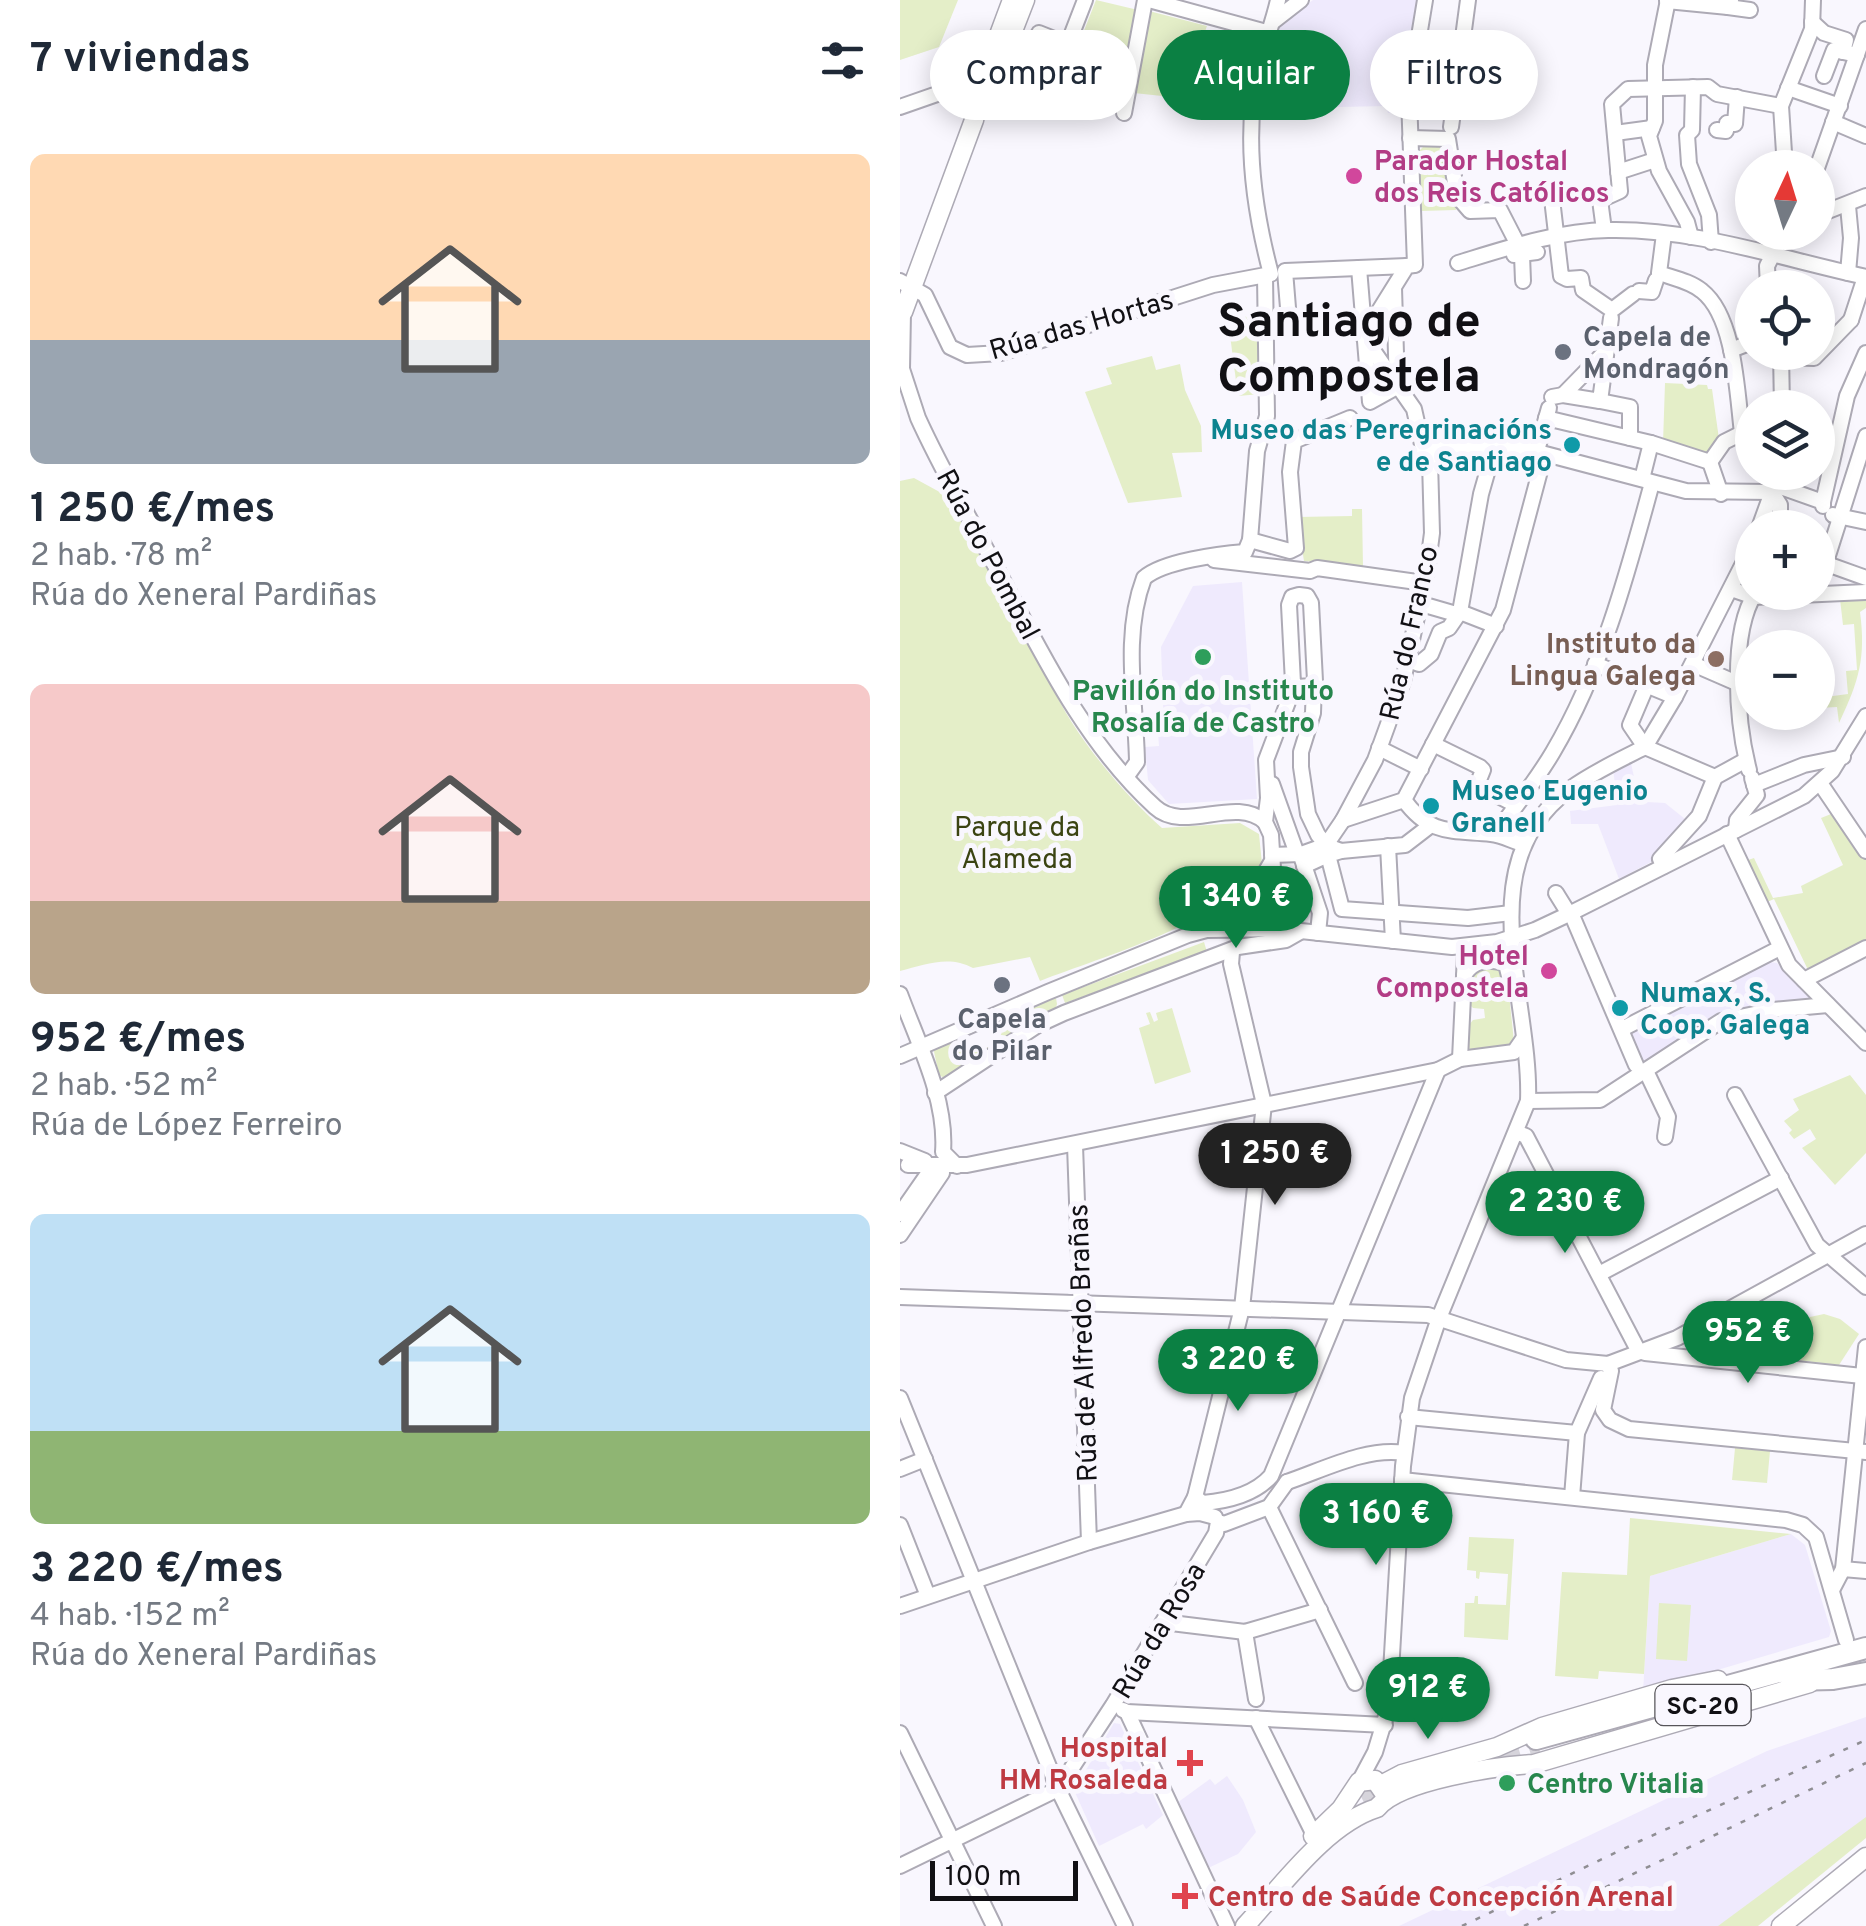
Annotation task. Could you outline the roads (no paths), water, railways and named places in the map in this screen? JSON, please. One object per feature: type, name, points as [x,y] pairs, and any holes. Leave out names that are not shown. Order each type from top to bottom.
[{"type":"highway","points":[[1819,1670],[1821,1648],[1859,1641]]},
{"type":"highway","points":[[1791,1680],[1819,1670],[1866,1667]]},
{"type":"highway","name":"SC-20","points":[[1819,1670],[1730,1685],[1538,1745],[1791,1680],[1866,1667]]},
{"type":"main road","points":[[1000,30],[1012,0]]},
{"type":"main road","points":[[1025,0],[1027,28]]},
{"type":"main road","points":[[901,312],[975,120]]},
{"type":"main road","points":[[1230,1926],[1341,1808],[1356,1786],[1371,1779],[1381,1788],[1421,1785],[1501,1765],[1534,1764],[1819,1670]]},
{"type":"main road","points":[[1245,1926],[1322,1843],[1366,1810],[1378,1808],[1381,1788],[1402,1774],[1497,1747],[1542,1726],[1640,1698],[1722,1680],[1730,1685]]},
{"type":"main road","points":[[1356,1786],[1355,1802],[1366,1810]]},
{"type":"main road","points":[[1780,1926],[1866,1857]]},
{"type":"street","points":[[1027,28],[1073,46],[1085,0]]},
{"type":"street","points":[[1137,49],[1147,0],[1195,6],[1285,8],[1258,69],[1252,174],[1258,223],[1289,320]]},
{"type":"street","points":[[1364,336],[1394,288],[1415,265],[1409,97],[1425,0]]},
{"type":"street","points":[[1468,0],[1450,133],[1457,196],[1470,211],[1500,210],[1524,247],[1524,281]]},
{"type":"street","points":[[1784,150],[1781,112],[1812,26],[1813,0]]},
{"type":"street","points":[[1691,237],[1655,160],[1649,136],[1655,122],[1655,65],[1668,1],[1729,4],[1750,10]]},
{"type":"street","points":[[1812,26],[1846,40],[1850,54]]},
{"type":"street","points":[[1824,150],[1840,106],[1850,54],[1866,29]]},
{"type":"street","points":[[1824,76],[1834,50],[1850,54]]},
{"type":"street","points":[[1604,230],[1600,200],[1620,191],[1612,104],[1626,91],[1658,86],[1708,87],[1718,94],[1781,112]]},
{"type":"street","points":[[1693,87],[1692,130],[1687,135],[1689,164],[1715,243]]},
{"type":"street","points":[[1788,88],[1840,106]]},
{"type":"street","points":[[900,107],[930,97]]},
{"type":"street","points":[[1716,130],[1726,131],[1727,123],[1735,124],[1738,98]]},
{"type":"street","points":[[1763,116],[1781,112]]},
{"type":"street","points":[[1833,122],[1866,136]]},
{"type":"street","points":[[1615,132],[1652,128]]},
{"type":"street","points":[[1410,138],[1450,133]]},
{"type":"street","points":[[1618,172],[1655,160]]},
{"type":"street","points":[[1835,210],[1866,196]]},
{"type":"street","points":[[1552,198],[1561,276],[1582,278],[1583,290],[1612,310],[1636,293],[1652,292],[1658,278],[1664,234]]},
{"type":"street","points":[[1848,206],[1852,238],[1848,273]]},
{"type":"street","points":[[1458,263],[1555,236],[1604,230],[1691,237],[1865,277],[1851,320],[1835,336]]},
{"type":"street","points":[[1768,270],[1775,250]]},
{"type":"street","name":"Rúa das Hortas","points":[[910,286],[925,295],[950,347],[966,354],[1001,352],[1212,286],[1274,274],[1415,265]]},
{"type":"street","points":[[1358,268],[1370,402],[1397,386]]},
{"type":"street","points":[[1204,560],[1211,555],[1246,552],[1251,535],[1257,450],[1267,416],[1274,274]]},
{"type":"street","points":[[1658,278],[1693,285],[1706,294],[1723,324],[1739,390]]},
{"type":"street","points":[[1394,288],[1397,386]]},
{"type":"street","name":"Rúa do Pombal","points":[[901,312],[900,355],[906,388],[928,441],[1060,687],[1155,807],[1167,814],[1242,812],[1264,822]]},
{"type":"street","points":[[1600,402],[1611,318]]},
{"type":"street","points":[[1851,320],[1852,324],[1866,328]]},
{"type":"street","points":[[1364,336],[1397,386]]},
{"type":"street","points":[[1731,350],[1735,348]]},
{"type":"street","points":[[1342,820],[1404,800],[1496,626],[1552,404],[1607,350]]},
{"type":"street","points":[[1832,509],[1847,396],[1866,353]]},
{"type":"street","name":"Rúa do Franco","points":[[1330,849],[1379,748],[1408,660],[1432,533],[1430,461],[1422,449],[1414,408],[1397,386]]},
{"type":"street","points":[[1552,404],[1600,402],[1630,407],[1630,438]]},
{"type":"street","points":[[1552,404],[1630,438],[1710,462]]},
{"type":"street","points":[[1251,535],[1290,550],[1296,548],[1290,472],[1294,441],[1350,418]]},
{"type":"street","points":[[1710,462],[1724,442],[1735,438]]},
{"type":"street","points":[[1832,509],[1865,441]]},
{"type":"street","points":[[1495,834],[1554,751],[1595,664],[1622,594],[1647,481],[1651,443]]},
{"type":"street","points":[[1422,449],[1502,446],[1696,493],[1772,492]]},
{"type":"street","points":[[1408,660],[1419,664],[1431,654],[1440,632],[1448,628],[1458,613],[1481,494],[1502,446]]},
{"type":"street","points":[[1710,462],[1721,494]]},
{"type":"street","points":[[1766,510],[1778,486],[1866,522]]},
{"type":"street","points":[[1772,492],[1780,510]]},
{"type":"street","points":[[1127,776],[1137,762],[1132,643],[1142,583],[1149,573],[1204,560],[1310,572],[1317,568],[1424,583]]},
{"type":"street","points":[[1835,567],[1866,578]]},
{"type":"street","points":[[1298,570],[1300,595]]},
{"type":"street","points":[[1356,1786],[1385,1725],[1391,1686],[1408,1417],[1440,1318],[1528,1102],[1523,1039],[1504,944],[1522,844],[1569,789],[1644,747],[1675,697],[1735,582]]},
{"type":"street","points":[[1731,590],[1735,592]]},
{"type":"street","points":[[1835,591],[1866,592]]},
{"type":"street","points":[[1276,929],[1260,911],[1256,897],[1267,883],[1272,858],[1270,830],[1264,822],[1268,798],[1266,769],[1271,742],[1294,686],[1288,605],[1292,597],[1300,595],[1307,596],[1311,603],[1314,684],[1312,713],[1300,752],[1301,768],[1308,814],[1330,849],[1342,909],[1468,918],[1511,914]]},
{"type":"street","points":[[1418,604],[1496,626]]},
{"type":"street","points":[[1595,664],[1675,697]]},
{"type":"street","points":[[1692,664],[1735,683]]},
{"type":"street","points":[[1294,686],[1314,684]]},
{"type":"street","points":[[1647,685],[1630,725],[1644,747],[1714,777],[1843,757]]},
{"type":"street","points":[[1210,924],[1212,932],[1276,929],[1458,951],[1504,944],[1804,796],[1843,757],[1866,716]]},
{"type":"street","points":[[1744,730],[1757,795],[1731,832],[1789,965],[1866,1043]]},
{"type":"street","points":[[1433,744],[1480,766],[1483,770],[1477,785],[1516,805]]},
{"type":"street","points":[[1379,748],[1421,769]]},
{"type":"street","points":[[1266,769],[1320,913],[1318,933]]},
{"type":"street","points":[[1664,866],[1660,859],[1699,816],[1714,777]]},
{"type":"street","points":[[1820,783],[1866,851]]},
{"type":"street","points":[[1404,800],[1431,825],[1454,834],[1495,834],[1522,844]]},
{"type":"street","points":[[1272,858],[1301,858],[1330,849],[1405,845],[1431,825]]},
{"type":"street","points":[[1388,846],[1393,941]]},
{"type":"street","points":[[1267,883],[1300,931]]},
{"type":"street","points":[[900,1056],[1188,935],[1267,883]]},
{"type":"street","points":[[1556,893],[1668,1116],[1665,1137]]},
{"type":"street","points":[[1260,911],[1291,917]]},
{"type":"street","points":[[1210,924],[1250,920],[1260,911]]},
{"type":"street","points":[[935,1094],[1064,1012],[1238,947],[1290,938],[1300,931]]},
{"type":"street","points":[[1622,1029],[1780,948]]},
{"type":"street","points":[[1804,980],[1866,948]]},
{"type":"street","points":[[1458,951],[1464,976],[1460,1059]]},
{"type":"street","points":[[1232,952],[1264,1104],[1242,1308],[1195,1496],[1207,1514],[1224,1524],[1269,1507],[1286,1482],[1367,1454],[1385,1450],[1404,1453]]},
{"type":"street","points":[[1464,976],[1468,966],[1475,962],[1506,964],[1516,1034],[1523,1039]]},
{"type":"street","points":[[900,994],[944,1128],[944,1169],[900,1235]]},
{"type":"street","points":[[1528,1102],[1600,1100],[1641,1068],[1722,1021],[1773,1010],[1828,1005]]},
{"type":"street","points":[[905,1160],[944,1169],[1075,1144],[1438,1070],[1460,1059],[1514,1052],[1523,1039]]},
{"type":"street","points":[[900,1606],[1089,1542],[1207,1514],[1258,1490],[1271,1476],[1438,1070]]},
{"type":"street","points":[[1735,1096],[1817,1244],[1866,1287]]},
{"type":"street","points":[[1516,1132],[1526,1136],[1639,1352]]},
{"type":"street","name":"Rúa de Alfredo Brañas","points":[[1075,1144],[1089,1542]]},
{"type":"street","points":[[905,1160],[930,1161],[943,1152]]},
{"type":"street","points":[[900,1214],[944,1169]]},
{"type":"street","points":[[1599,1274],[1781,1178]]},
{"type":"street","points":[[1668,1349],[1866,1234]]},
{"type":"street","points":[[901,1296],[1428,1315],[1566,1360],[1608,1364],[1639,1352],[1668,1349],[1862,1376]]},
{"type":"street","points":[[1832,1590],[1843,1569],[1860,1451],[1866,1347]]},
{"type":"street","points":[[1572,1497],[1578,1432],[1608,1364]]},
{"type":"street","points":[[1608,1364],[1611,1372],[1603,1410],[1610,1420],[1628,1429],[1860,1451]]},
{"type":"street","points":[[900,1398],[1058,1789],[1125,1926]]},
{"type":"street","points":[[1408,1417],[1578,1432]]},
{"type":"street","points":[[900,1469],[925,1460]]},
{"type":"street","points":[[1271,1476],[1286,1482]]},
{"type":"street","points":[[1402,1480],[1803,1524],[1816,1537],[1832,1590],[1859,1641]]},
{"type":"street","points":[[1269,1507],[1355,1683]]},
{"type":"street","name":"Rúa da Rosa","points":[[1058,1789],[1120,1709],[1163,1622],[1216,1533],[1207,1514]]},
{"type":"street","points":[[900,1526],[928,1596]]},
{"type":"street","points":[[1843,1569],[1866,1571]]},
{"type":"street","points":[[1163,1622],[1245,1632],[1320,1610]]},
{"type":"street","points":[[1245,1632],[1256,1699]]},
{"type":"street","points":[[1120,1709],[1385,1725]]},
{"type":"street","points":[[1120,1709],[1230,1926]]},
{"type":"street","points":[[1256,1718],[1314,1835]]},
{"type":"street","points":[[900,1732],[994,1926]]},
{"type":"street","points":[[1375,1752],[1381,1788]]},
{"type":"street","points":[[900,1866],[1058,1789]]},
{"type":"tunnel","points":[[1502,1763],[1540,1752]]},
{"type":"tunnel","points":[[1340,1821],[1363,1804],[1397,1788]]},
{"type":"railway","points":[[1462,1926],[1866,1740]]},
{"type":"railway","points":[[1524,1926],[1866,1763]]},
{"type":"place","name":"Parador Hostal dos Reis Católicos","points":[[1354,176]]},
{"type":"place","name":"Capela de Mondragón","points":[[1563,352]]},
{"type":"place","name":"Museo das Peregrinacións e de Santiago","points":[[1572,445]]},
{"type":"place","name":"Pavillón do Instituto Rosalía de Castro","points":[[1203,657]]},
{"type":"place","name":"Instituto da Lingua Galega","points":[[1716,659]]},
{"type":"place","name":"Museo Eugenio Granell","points":[[1431,806]]},
{"type":"place","name":"Hotel Compostela","points":[[1549,971]]},
{"type":"place","name":"Capela do Pilar","points":[[1002,985]]},
{"type":"place","name":"Numax, S. Coop. Galega","points":[[1620,1008]]},
{"type":"place","name":"Hospital HM Rosaleda","points":[[1190,1763]]},
{"type":"place","name":"Centro Vitalia","points":[[1507,1783]]},
{"type":"place","name":"Centro de Saúde Concepción Arenal","points":[[1185,1896]]},
{"type":"district","name":"Santiago de Compostela","points":[[1349,346]]},
{"type":"park label","name":"Parque da Alameda","points":[[1017,842]]}]
